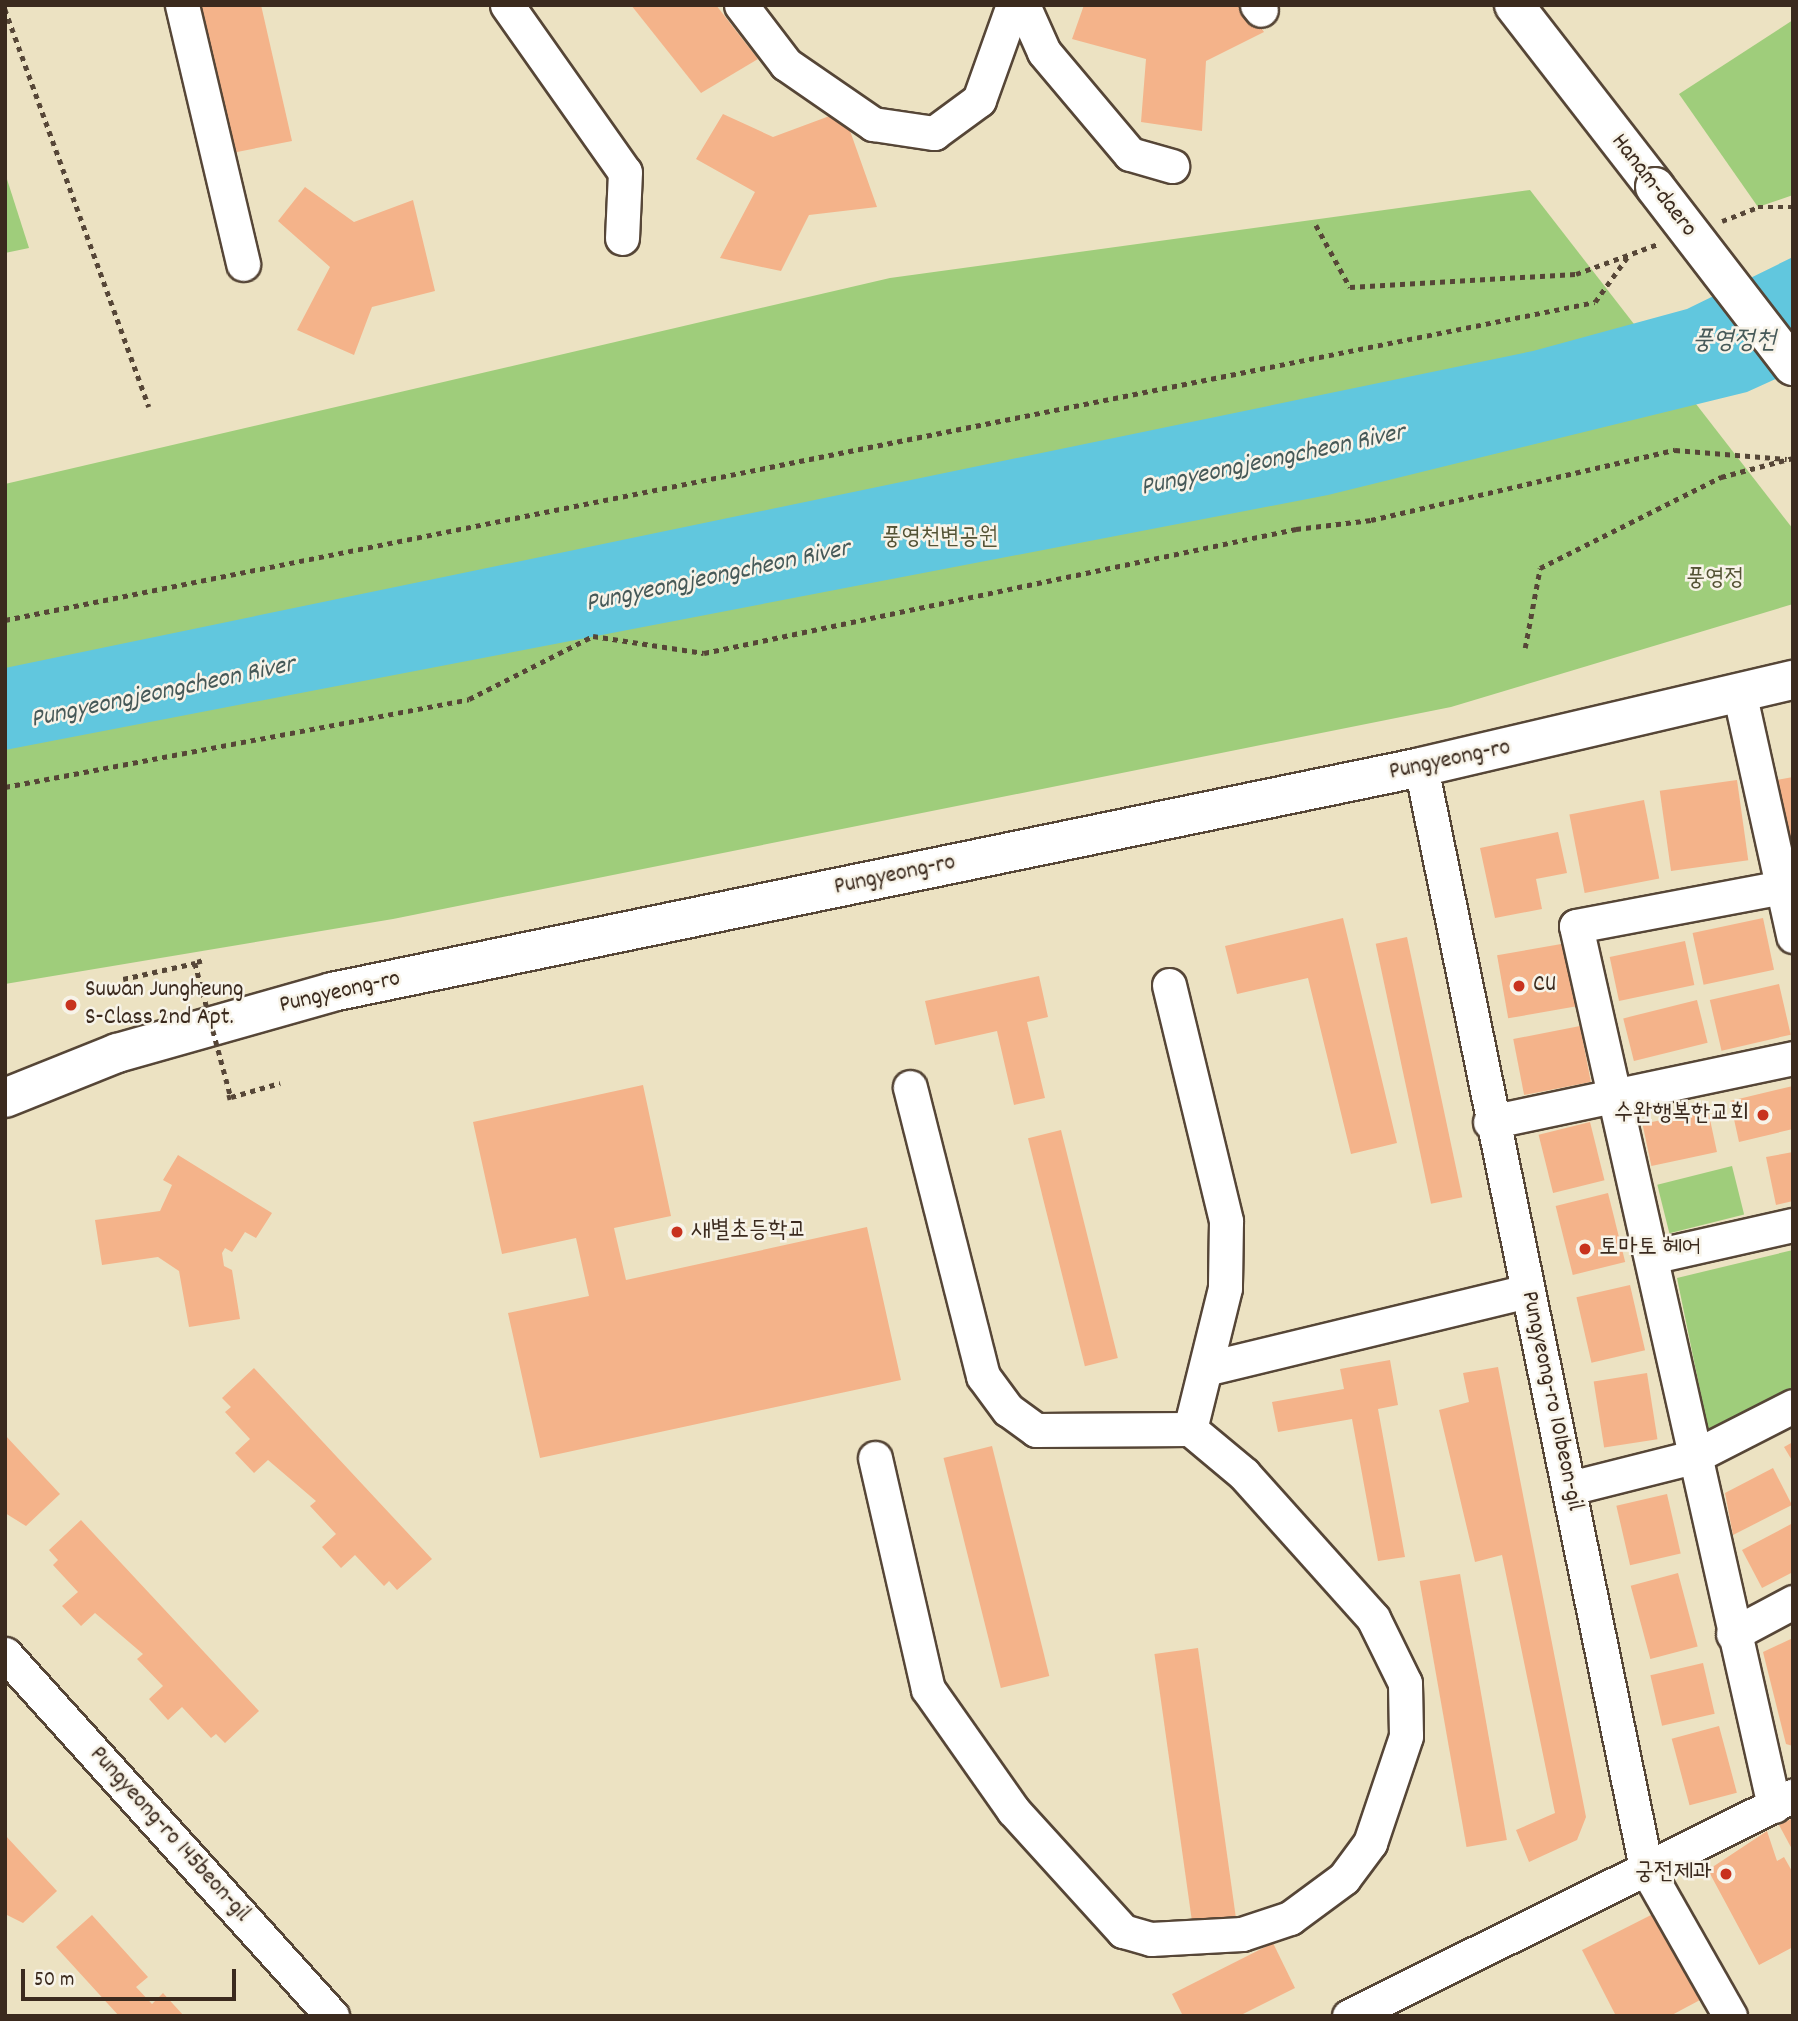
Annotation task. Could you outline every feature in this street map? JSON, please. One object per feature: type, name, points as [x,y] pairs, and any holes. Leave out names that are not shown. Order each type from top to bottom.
[{"type":"main road","name":"Hanam-daero","points":[[1514,5],[1793,366]]},
{"type":"main road","name":"Pungyeong-ro","points":[[5,1098],[117,1053],[332,992],[1422,767],[1740,696],[1793,680]]},
{"type":"street","points":[[182,5],[243,264]]},
{"type":"street","points":[[507,5],[625,172],[622,238]]},
{"type":"street","points":[[741,5],[786,64],[873,124],[933,134],[979,100],[1013,5]]},
{"type":"street","points":[[1023,5],[1044,52],[1130,154],[1172,166]]},
{"type":"street","points":[[1740,696],[1787,886],[1793,936]]},
{"type":"street","name":"Pungyeong-ro 101beon-gil","points":[[1422,767],[1490,1122],[1570,1488],[1646,1868],[1730,2016]]},
{"type":"street","points":[[1349,2016],[1783,1801],[1733,1634],[1693,1457],[1655,1256],[1576,926],[1787,886]]},
{"type":"street","points":[[1169,985],[1226,1221],[1224,1289],[1209,1368],[1190,1429]]},
{"type":"street","points":[[1490,1122],[1793,1058]]},
{"type":"street","points":[[875,1458],[928,1689],[966,1750],[1123,1931],[1151,1939],[1242,1934],[1322,1900],[1370,1843],[1386,1804],[1406,1736],[1405,1683],[1373,1618],[1244,1474],[1190,1429],[1036,1430],[1008,1410],[983,1376],[909,1087]]},
{"type":"street","points":[[1655,1256],[1793,1225]]},
{"type":"street","points":[[1209,1368],[1527,1291]]},
{"type":"street","points":[[1570,1488],[1693,1457],[1793,1406]]},
{"type":"street","points":[[1733,1634],[1793,1602]]},
{"type":"street","name":"Pungyeong-ro 145beon-gil","points":[[5,1654],[332,2016]]},
{"type":"path","points":[[5,9],[149,407]]},
{"type":"path","points":[[1719,222],[1758,208],[1793,207]]},
{"type":"path","points":[[1316,225],[1350,287],[1576,274],[1667,241]]},
{"type":"path","points":[[5,620],[1595,302],[1628,256]]},
{"type":"path","points":[[5,788],[469,699],[593,636],[704,653],[1296,529],[1381,518],[1675,450],[1790,458]]},
{"type":"path","points":[[1525,648],[1540,568],[1721,477],[1790,458]]},
{"type":"path","points":[[123,979],[202,961]]},
{"type":"path","points":[[195,963],[229,1097],[280,1083]]},
{"type":"green space","points":[[1793,20],[1793,195],[1758,207],[1679,94]]},
{"type":"green space","points":[[5,173],[29,248],[5,253]]},
{"type":"green space","name":"풍영천변공원","points":[[1530,190],[1793,529],[1793,604],[1451,707],[393,919],[5,984],[5,484],[890,278]]},
{"type":"green space","points":[[1732,1166],[1744,1215],[1669,1233],[1657,1185]]},
{"type":"green space","points":[[1793,1250],[1793,1388],[1709,1434],[1677,1278]]},
{"type":"water","name":"풍영정천","points":[[1793,257],[1793,371],[1747,392],[1328,495],[5,750],[5,668],[1533,351],[1687,309]]},
{"type":"building","points":[[190,5],[261,5],[292,141],[227,154]]},
{"type":"building","points":[[631,5],[716,5],[758,59],[701,93]]},
{"type":"building","points":[[1084,5],[1246,5],[1264,32],[1206,61],[1202,131],[1141,122],[1146,59],[1072,39]]},
{"type":"building","points":[[843,111],[877,207],[809,215],[781,271],[720,258],[755,192],[696,159],[723,114],[773,137]]},
{"type":"building","points":[[305,187],[354,222],[413,200],[435,291],[372,307],[354,355],[297,330],[330,267],[278,221]]},
{"type":"building","points":[[1793,777],[1793,855],[1791,856],[1776,780]]},
{"type":"building","points":[[1737,780],[1748,860],[1671,871],[1660,791]]},
{"type":"building","points":[[1644,800],[1659,879],[1585,893],[1569,815]]},
{"type":"building","points":[[1558,832],[1567,873],[1536,879],[1542,909],[1495,918],[1480,848]]},
{"type":"building","points":[[1343,918],[1397,1143],[1351,1154],[1308,978],[1237,994],[1225,946]]},
{"type":"building","points":[[1763,918],[1774,970],[1704,985],[1693,933]]},
{"type":"building","points":[[1407,937],[1462,1197],[1431,1204],[1376,944]]},
{"type":"building","points":[[1685,941],[1694,985],[1619,1001],[1610,957]]},
{"type":"building","points":[[1567,943],[1578,1006],[1508,1018],[1497,955]]},
{"type":"building","points":[[1039,976],[1048,1017],[1027,1022],[1045,1098],[1014,1105],[997,1031],[935,1045],[925,1001]]},
{"type":"building","points":[[1779,984],[1791,1035],[1722,1051],[1710,1000]]},
{"type":"building","points":[[1697,1000],[1708,1043],[1634,1061],[1623,1018]]},
{"type":"building","points":[[1580,1026],[1591,1082],[1524,1095],[1513,1039]]},
{"type":"building","name":"새별초등학교","points":[[643,1085],[671,1216],[614,1228],[626,1280],[867,1227],[901,1380],[540,1458],[508,1313],[589,1296],[576,1238],[502,1254],[473,1122]]},
{"type":"building","name":"수완행복한교회","points":[[1793,1086],[1793,1129],[1739,1142],[1730,1101]]},
{"type":"building","points":[[1708,1110],[1717,1152],[1651,1166],[1642,1124]]},
{"type":"building","points":[[1590,1122],[1605,1180],[1553,1193],[1539,1135]]},
{"type":"building","points":[[1061,1130],[1118,1358],[1085,1366],[1028,1138]]},
{"type":"building","points":[[1793,1152],[1793,1201],[1776,1205],[1766,1157]]},
{"type":"building","points":[[178,1155],[272,1213],[256,1238],[245,1232],[232,1252],[225,1248],[222,1253],[224,1266],[232,1270],[240,1319],[189,1327],[179,1271],[158,1257],[102,1265],[95,1220],[160,1211],[172,1185],[163,1180]]},
{"type":"building","points":[[1608,1193],[1625,1262],[1573,1275],[1556,1206]]},
{"type":"building","points":[[1630,1285],[1645,1350],[1591,1363],[1576,1297]]},
{"type":"building","points":[[1390,1360],[1398,1405],[1378,1409],[1405,1557],[1378,1561],[1352,1419],[1278,1432],[1272,1402],[1344,1389],[1340,1369]]},
{"type":"building","points":[[1498,1367],[1586,1817],[1577,1840],[1529,1862],[1516,1830],[1555,1813],[1502,1555],[1475,1562],[1439,1410],[1469,1402],[1463,1373]]},
{"type":"building","points":[[254,1368],[432,1559],[397,1590],[389,1581],[384,1586],[355,1555],[341,1568],[322,1547],[336,1534],[310,1506],[316,1501],[268,1460],[254,1473],[235,1453],[250,1439],[225,1412],[231,1407],[222,1398]]},
{"type":"building","points":[[1647,1373],[1657,1439],[1604,1448],[1594,1381]]},
{"type":"building","points":[[5,1435],[60,1494],[26,1526],[5,1513]]},
{"type":"building","points":[[1793,1442],[1793,1462],[1784,1447]]},
{"type":"building","points":[[992,1446],[1049,1676],[1001,1688],[943,1458]]},
{"type":"building","points":[[1773,1468],[1792,1505],[1733,1535],[1725,1493]]},
{"type":"building","points":[[1667,1494],[1681,1553],[1630,1565],[1616,1506]]},
{"type":"building","points":[[81,1520],[259,1711],[225,1743],[216,1734],[211,1738],[182,1707],[168,1720],[149,1699],[163,1686],[137,1659],[143,1654],[95,1613],[81,1626],[62,1606],[78,1592],[53,1565],[58,1560],[49,1550]]},
{"type":"building","points":[[1793,1523],[1793,1572],[1762,1588],[1742,1550]]},
{"type":"building","points":[[1678,1573],[1698,1646],[1650,1659],[1631,1586]]},
{"type":"building","points":[[1460,1574],[1507,1840],[1467,1847],[1420,1581]]},
{"type":"building","points":[[1793,1638],[1793,1746],[1786,1744],[1763,1652]]},
{"type":"building","points":[[1198,1648],[1236,1917],[1192,1923],[1154,1654]]},
{"type":"building","points":[[1703,1663],[1715,1714],[1662,1726],[1650,1675]]},
{"type":"building","points":[[1719,1726],[1737,1793],[1690,1805],[1672,1739]]},
{"type":"building","points":[[1793,1818],[1793,1851],[1779,1825]]},
{"type":"building","points":[[1767,1831],[1777,1861],[1784,1857],[1793,1873],[1793,1947],[1759,1965],[1708,1870]]},
{"type":"building","points":[[5,1835],[57,1891],[23,1923],[5,1914]]},
{"type":"building","points":[[1655,1913],[1700,2000],[1670,2016],[1616,2016],[1582,1950]]},
{"type":"building","points":[[92,1915],[148,1977],[136,1987],[152,2004],[163,1993],[184,2016],[119,2016],[56,1947]]},
{"type":"building","points":[[1273,1943],[1295,1988],[1239,2016],[1183,2016],[1172,1994]]},
{"type":"place","name":"CU","points":[[1519,986]]},
{"type":"place","name":"Suwan Jungheung S-Class 2nd Apt.","points":[[71,1005]]},
{"type":"place","name":"수완행복한교회","points":[[1763,1115]]},
{"type":"place","name":"새별초등학교","points":[[677,1232]]},
{"type":"place","name":"토마토 헤어","points":[[1585,1249]]},
{"type":"place","name":"궁전제과","points":[[1726,1874]]},
{"type":"water label","name":"Pungyeongjeongcheon River","points":[[1273,461]]},
{"type":"water label","name":"Pungyeongjeongcheon River","points":[[718,577]]},
{"type":"water label","name":"Pungyeongjeongcheon River","points":[[163,693]]},
{"type":"park label","name":"풍영정","points":[[1715,580]]}]
